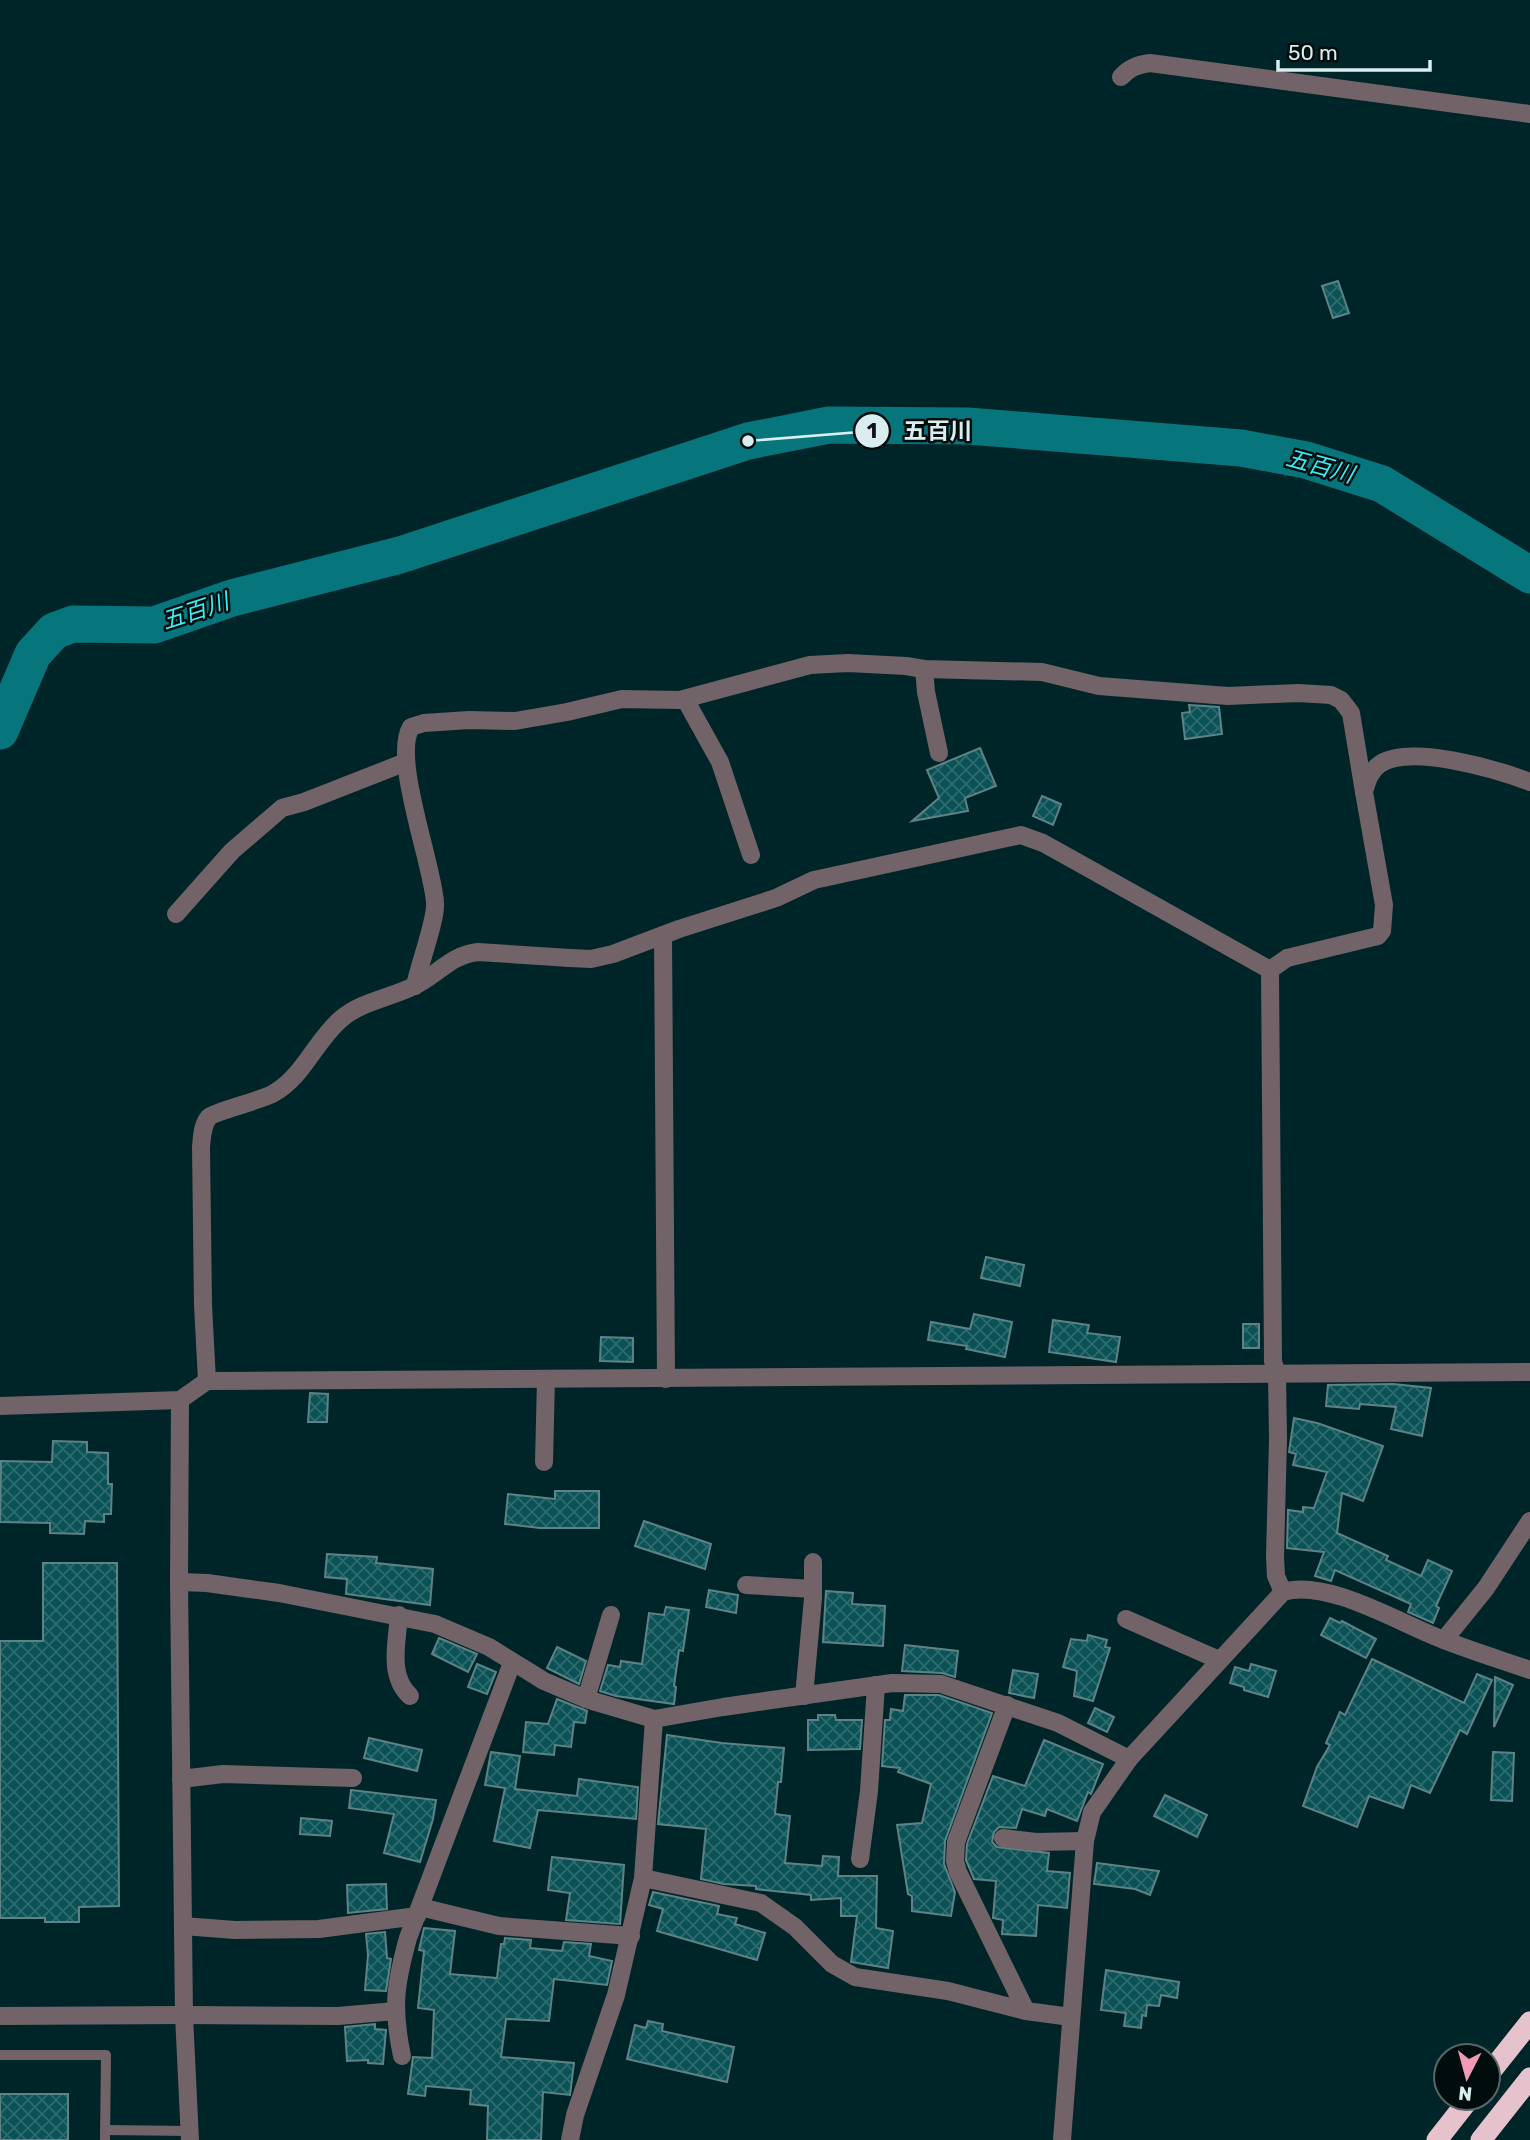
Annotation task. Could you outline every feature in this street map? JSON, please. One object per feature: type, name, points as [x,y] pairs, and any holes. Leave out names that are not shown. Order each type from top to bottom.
[{"type":"highway","points":[[1502,2057],[1530,2022]]},
{"type":"highway","points":[[1481,2140],[1530,2078]]},
{"type":"highway","points":[[1437,2140],[1459,2112]]},
{"type":"street","points":[[1121,77],[1127,70],[1150,62],[1530,114]]},
{"type":"street","points":[[415,986],[436,904],[406,761],[405,736],[411,727],[424,723],[469,720],[515,721],[622,699],[685,699],[810,665],[848,663],[924,669],[1042,672],[1099,687],[1228,696],[1298,693],[1331,695],[1342,700],[1351,713],[1384,905],[1382,931],[1378,936],[1287,958],[1276,963],[1270,970],[1273,1361],[1277,1374],[1279,1439],[1275,1557],[1276,1576],[1283,1592]]},
{"type":"street","points":[[924,669],[939,753]]},
{"type":"street","points":[[685,699],[720,762],[751,855]]},
{"type":"street","points":[[1364,792],[1373,770],[1390,759],[1401,756],[1451,761],[1530,782]]},
{"type":"street","points":[[176,914],[232,851],[282,808],[304,802],[406,761]]},
{"type":"street","points":[[207,1381],[201,1160],[203,1131],[207,1120],[212,1115],[275,1093],[292,1078],[323,1037],[341,1019],[370,1002],[415,986],[461,954],[478,952],[591,958],[612,954],[776,898],[814,880],[1021,835],[1067,856],[1270,970]]},
{"type":"street","points":[[663,935],[666,1379]]},
{"type":"street","points":[[0,1406],[180,1400],[207,1381],[1530,1372]]},
{"type":"street","points":[[544,1462],[546,1379]]},
{"type":"street","points":[[180,1400],[179,1582],[184,2015],[190,2136]]},
{"type":"street","points":[[1444,1640],[1523,1543],[1530,1521]]},
{"type":"street","points":[[804,1696],[813,1562]]},
{"type":"street","points":[[179,1582],[279,1593],[399,1615],[456,1631],[489,1647],[544,1681],[586,1699],[654,1719],[910,1681],[941,1684],[1058,1723],[1129,1759]]},
{"type":"street","points":[[746,1585],[813,1589]]},
{"type":"street","points":[[1062,2140],[1086,1841],[1092,1812],[1129,1759],[1283,1592],[1310,1589],[1333,1594],[1444,1640],[1530,1670]]},
{"type":"street","points":[[399,1615],[395,1670],[401,1688],[410,1696]]},
{"type":"street","points":[[586,1699],[611,1615]]},
{"type":"street","points":[[1126,1619],[1219,1660]]},
{"type":"street","points":[[401,2056],[395,2023],[399,1971],[418,1912],[513,1663]]},
{"type":"street","points":[[860,1859],[869,1791],[876,1685]]},
{"type":"street","points":[[1007,1705],[966,1812],[956,1842],[955,1861],[1026,2011]]},
{"type":"street","points":[[570,2140],[575,2115],[615,1995],[643,1878],[654,1719]]},
{"type":"street","points":[[181,1779],[223,1774],[353,1778]]},
{"type":"street","points":[[1003,1838],[1036,1842],[1086,1841]]},
{"type":"street","points":[[643,1878],[761,1903],[795,1927],[832,1964],[855,1977],[948,1991],[1026,2011],[1071,2017]]},
{"type":"street","points":[[183,1926],[235,1930],[318,1929],[418,1912],[511,1927],[631,1936]]},
{"type":"street","points":[[0,2016],[338,2016],[395,2011]]},
{"type":"lane","points":[[0,2054],[106,2054],[105,2135],[190,2136]]},
{"type":"building","points":[[1338,281],[1349,313],[1333,318],[1322,286]]},
{"type":"building","points":[[1189,705],[1219,707],[1222,734],[1185,739],[1182,713],[1190,712]]},
{"type":"building","points":[[980,748],[996,786],[965,798],[968,811],[912,821],[939,798],[927,770]]},
{"type":"building","points":[[1042,796],[1061,804],[1053,825],[1033,816]]},
{"type":"building","points":[[986,1257],[1024,1265],[1020,1286],[981,1278]]},
{"type":"building","points":[[974,1314],[1012,1322],[1005,1357],[966,1349],[967,1346],[928,1340],[931,1322],[970,1329]]},
{"type":"building","points":[[1053,1320],[1089,1325],[1087,1333],[1120,1337],[1116,1362],[1049,1352]]},
{"type":"building","points":[[1243,1324],[1259,1324],[1259,1348],[1243,1348]]},
{"type":"building","points":[[601,1337],[633,1338],[633,1362],[600,1361]]},
{"type":"building","points":[[1393,1384],[1431,1388],[1422,1436],[1391,1429],[1396,1407],[1360,1404],[1359,1409],[1326,1406],[1328,1385]]},
{"type":"building","points":[[310,1393],[328,1394],[327,1422],[308,1422]]},
{"type":"building","points":[[1294,1418],[1317,1423],[1383,1446],[1363,1501],[1342,1493],[1337,1533],[1388,1556],[1386,1560],[1421,1576],[1428,1560],[1452,1571],[1436,1606],[1439,1608],[1433,1623],[1408,1612],[1411,1604],[1335,1570],[1331,1581],[1315,1576],[1324,1552],[1287,1548],[1288,1510],[1303,1512],[1303,1507],[1314,1508],[1327,1472],[1293,1465],[1296,1454],[1289,1452]]},
{"type":"building","points":[[53,1441],[87,1442],[87,1452],[108,1453],[108,1484],[112,1484],[111,1514],[104,1514],[104,1522],[85,1521],[84,1534],[50,1533],[50,1523],[0,1522],[1,1461],[52,1462]]},
{"type":"building","points":[[555,1491],[599,1491],[599,1528],[540,1528],[505,1524],[508,1494],[555,1499]]},
{"type":"building","points":[[644,1521],[711,1544],[705,1569],[635,1546]]},
{"type":"building","points":[[327,1554],[377,1557],[376,1563],[433,1569],[430,1605],[346,1594],[347,1579],[325,1577]]},
{"type":"building","points":[[43,1563],[117,1563],[119,1906],[79,1907],[79,1922],[45,1922],[45,1918],[0,1918],[0,1641],[43,1641]]},
{"type":"building","points":[[709,1590],[738,1595],[736,1613],[706,1607]]},
{"type":"building","points":[[826,1591],[853,1593],[852,1604],[885,1606],[883,1646],[823,1642]]},
{"type":"building","points":[[666,1607],[689,1610],[683,1651],[679,1650],[674,1704],[616,1696],[600,1691],[608,1665],[620,1667],[621,1661],[642,1664],[649,1613],[664,1615]]},
{"type":"building","points":[[1330,1618],[1340,1623],[1342,1621],[1376,1639],[1366,1658],[1321,1635]]},
{"type":"building","points":[[1088,1635],[1107,1640],[1105,1647],[1110,1648],[1093,1701],[1074,1696],[1077,1671],[1063,1667],[1071,1639],[1087,1641]]},
{"type":"building","points":[[439,1638],[477,1654],[468,1672],[432,1654]]},
{"type":"building","points":[[905,1645],[958,1651],[955,1677],[942,1673],[902,1671]]},
{"type":"building","points":[[557,1647],[586,1661],[579,1684],[547,1668]]},
{"type":"building","points":[[1372,1659],[1464,1703],[1477,1674],[1492,1680],[1467,1734],[1460,1730],[1430,1793],[1411,1785],[1403,1808],[1369,1796],[1357,1827],[1303,1806],[1317,1767],[1330,1745],[1326,1743],[1340,1712],[1345,1715]]},
{"type":"building","points":[[477,1664],[496,1672],[487,1694],[468,1687]]},
{"type":"building","points":[[1251,1664],[1276,1671],[1268,1697],[1230,1683],[1235,1667],[1249,1671]]},
{"type":"building","points":[[1013,1670],[1038,1674],[1034,1698],[1009,1693]]},
{"type":"building","points":[[1495,1677],[1513,1685],[1494,1727]]},
{"type":"building","points":[[905,1695],[939,1695],[992,1713],[945,1841],[944,1864],[955,1892],[951,1916],[912,1911],[912,1896],[908,1894],[897,1825],[922,1823],[931,1784],[898,1772],[900,1768],[882,1766],[885,1720],[890,1720],[891,1709],[903,1711]]},
{"type":"building","points":[[557,1699],[587,1711],[585,1723],[574,1722],[571,1747],[555,1745],[554,1755],[523,1752],[526,1722],[548,1724]]},
{"type":"building","points":[[1095,1708],[1114,1717],[1107,1732],[1088,1723]]},
{"type":"building","points":[[818,1715],[835,1715],[836,1720],[862,1720],[860,1749],[808,1750],[808,1720],[818,1720]]},
{"type":"building","points":[[667,1735],[784,1748],[775,1814],[790,1816],[785,1863],[822,1866],[823,1856],[839,1857],[838,1876],[877,1876],[876,1928],[893,1931],[888,1968],[851,1962],[857,1916],[841,1916],[841,1898],[811,1900],[811,1895],[701,1879],[706,1829],[658,1824]]},
{"type":"building","points":[[369,1738],[422,1750],[417,1771],[364,1758]]},
{"type":"building","points":[[1044,1740],[1103,1764],[1077,1821],[1047,1809],[1045,1816],[1022,1809],[1016,1828],[999,1827],[994,1832],[992,1842],[997,1847],[1049,1853],[1047,1871],[1070,1873],[1067,1908],[1038,1905],[1036,1936],[1002,1934],[1003,1920],[993,1918],[996,1881],[974,1879],[966,1860],[967,1844],[993,1776],[1025,1786]]},
{"type":"building","points":[[491,1752],[520,1756],[515,1789],[577,1796],[579,1779],[638,1787],[636,1819],[538,1810],[530,1848],[494,1841],[505,1788],[485,1785]]},
{"type":"building","points":[[1493,1752],[1514,1753],[1512,1801],[1491,1800]]},
{"type":"building","points":[[351,1790],[436,1800],[420,1862],[384,1853],[394,1814],[349,1808]]},
{"type":"building","points":[[1165,1795],[1207,1815],[1197,1837],[1154,1816]]},
{"type":"building","points":[[301,1818],[332,1821],[330,1836],[300,1834]]},
{"type":"building","points":[[552,1857],[624,1865],[620,1924],[566,1920],[570,1893],[548,1890]]},
{"type":"building","points":[[1097,1863],[1159,1871],[1150,1895],[1135,1889],[1094,1884]]},
{"type":"building","points":[[386,1884],[387,1909],[348,1913],[347,1885]]},
{"type":"building","points":[[653,1892],[719,1906],[717,1914],[737,1918],[735,1924],[765,1933],[757,1960],[657,1931],[663,1909],[649,1905]]},
{"type":"building","points":[[424,1928],[455,1931],[450,1974],[497,1978],[501,1944],[504,1944],[505,1938],[531,1940],[530,1948],[562,1951],[564,1942],[591,1944],[589,1956],[612,1961],[607,1985],[554,1979],[549,2021],[506,2019],[501,2057],[574,2063],[570,2095],[543,2092],[541,2140],[487,2140],[488,2106],[470,2104],[471,2090],[426,2086],[425,2096],[408,2094],[413,2057],[432,2058],[434,2010],[418,2008],[424,1951],[419,1950]]},
{"type":"building","points":[[385,1932],[387,1958],[391,1959],[386,1991],[365,1990],[368,1955],[366,1934]]},
{"type":"building","points":[[1106,1970],[1179,1982],[1177,1998],[1161,1995],[1159,2006],[1147,2005],[1146,2016],[1142,2015],[1141,2028],[1124,2026],[1126,2013],[1101,2010]]},
{"type":"building","points":[[648,2021],[663,2024],[662,2031],[734,2047],[727,2082],[627,2059],[635,2025],[646,2028]]},
{"type":"building","points":[[375,2024],[375,2029],[386,2030],[383,2064],[368,2063],[368,2060],[347,2061],[345,2027]]},
{"type":"building","points":[[0,2094],[68,2094],[68,2140],[0,2140]]},
{"type":"waterway","name":"五百川","points":[[0,731],[33,654],[54,631],[73,624],[154,625],[232,598],[400,555],[748,441],[829,425],[968,426],[1241,448],[1306,460],[1382,484],[1530,575]]},
{"type":"place","name":"五百川","points":[[748,441]]}]
